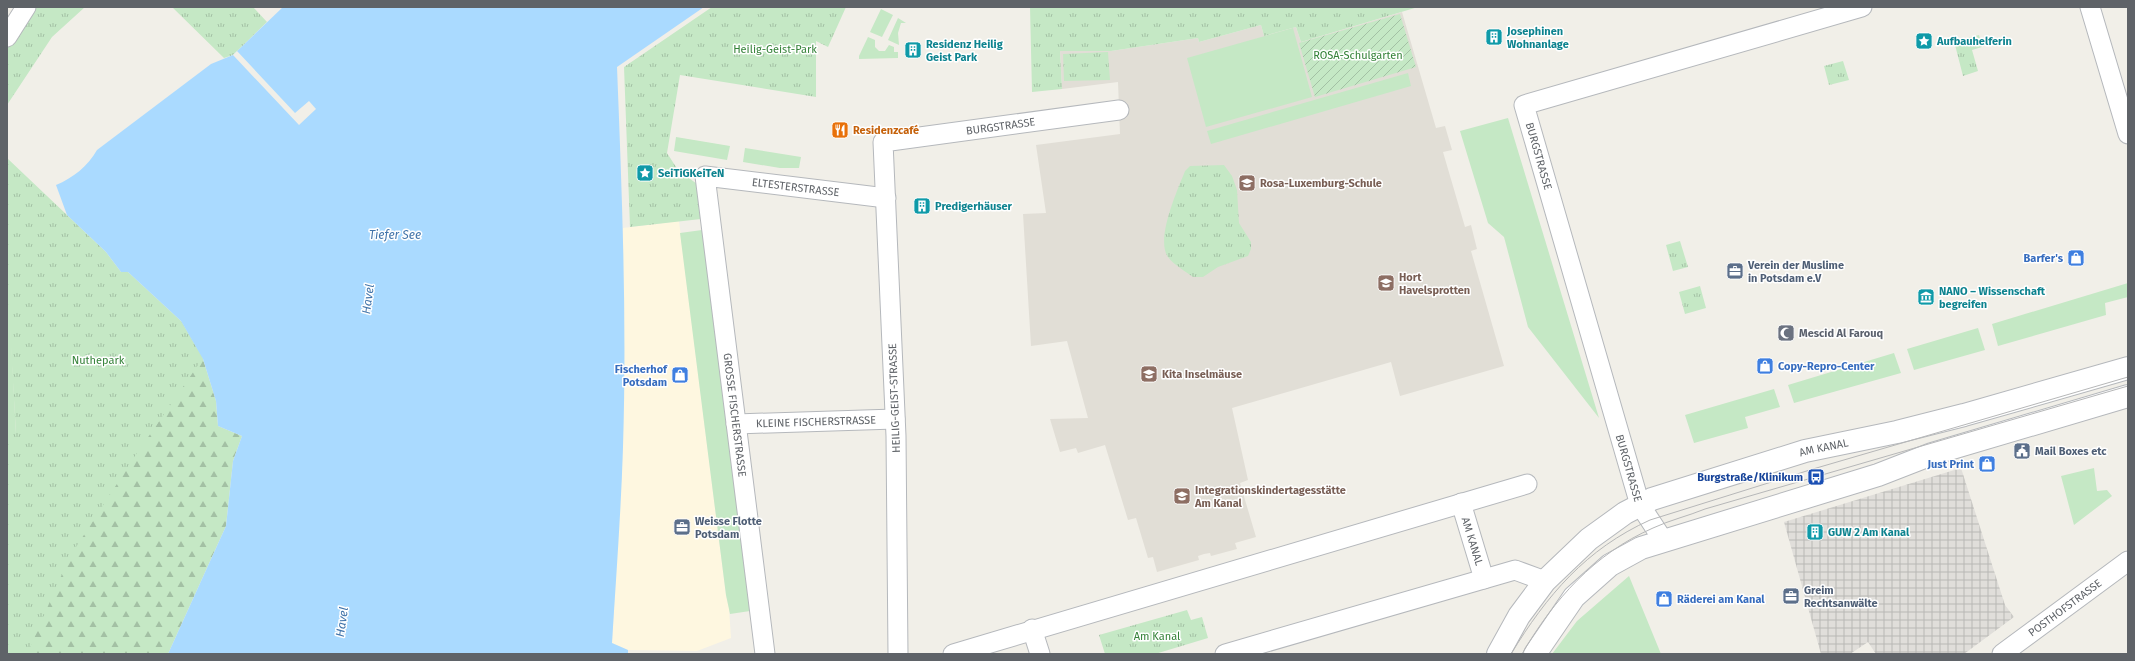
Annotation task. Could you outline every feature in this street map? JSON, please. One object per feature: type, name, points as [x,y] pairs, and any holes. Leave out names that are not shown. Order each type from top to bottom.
[{"type":"street","points":[[7,37],[26,7]]},
{"type":"street","name":"BURGSTRASSE","points":[[1663,540],[1640,505],[1524,105],[1862,7]]},
{"type":"street","points":[[2090,7],[2128,134]]},
{"type":"street","name":"BURGSTRASSE","points":[[883,142],[1119,110]]},
{"type":"street","name":"HEILIG-GEIST-STRASSE","points":[[883,142],[895,420],[898,654]]},
{"type":"street","name":"ELTESTERSTRASSE","points":[[705,176],[886,198]]},
{"type":"street","name":"GROSSE FISCHERSTRASSE","points":[[705,176],[765,654]]},
{"type":"street","name":"AM KANAL","points":[[1545,581],[1589,539],[1640,505],[1686,487],[1805,451],[1897,432],[1964,415],[2128,368]]},
{"type":"street","points":[[1535,654],[1574,597],[1610,565],[1640,548],[1878,475],[1953,447],[2128,396]]},
{"type":"street","name":"KLEINE FISCHERSTRASSE","points":[[736,424],[895,420]]},
{"type":"street","name":"AM KANAL","points":[[953,654],[1032,629],[1527,484]]},
{"type":"street","name":"AM KANAL","points":[[1461,503],[1484,579]]},
{"type":"street","name":"POSTHOFSTRASSE","points":[[2002,654],[2128,561]]},
{"type":"street","name":"AM KANAL","points":[[1224,654],[1515,570],[1545,581],[1574,597]]},
{"type":"street","points":[[1498,654],[1519,616],[1545,581]]},
{"type":"street","points":[[1032,629],[1040,654]]},
{"type":"shaded area","name":"Rosa-Luxemburg-Schule","points":[[1402,12],[1436,128],[1445,126],[1452,150],[1443,152],[1465,227],[1471,225],[1477,249],[1471,251],[1504,366],[1400,396],[1391,362],[1232,408],[1248,480],[1240,483],[1256,537],[1235,543],[1237,549],[1211,556],[1210,553],[1204,554],[1198,556],[1199,560],[1157,572],[1153,557],[1148,558],[1136,518],[1128,520],[1105,445],[1078,453],[1076,448],[1060,452],[1050,419],[1088,418],[1067,341],[1031,346],[1023,214],[1046,213],[1036,145],[1120,134],[1118,82],[1062,89],[1060,51],[1111,51],[1198,38],[1199,42],[1261,25],[1264,36],[1296,27],[1301,42]]},
{"type":"shaded area","points":[[679,221],[726,595],[729,608],[731,638],[697,651],[628,650],[612,643],[623,448],[623,228]]},
{"type":"shaded area","points":[[1961,468],[2005,605],[2014,617],[1964,654],[1876,654],[1868,642],[1850,654],[1821,654],[1784,522]]},
{"type":"green space","points":[[32,7],[85,7],[52,37],[7,105],[7,47]]},
{"type":"green space","points":[[172,7],[253,7],[267,22],[233,55],[224,58]]},
{"type":"green space","name":"Heilig-Geist-Park","points":[[712,7],[846,7],[828,47],[816,41],[816,97],[680,75],[667,153],[678,170],[697,184],[701,219],[630,227],[624,67]]},
{"type":"green space","points":[[1030,7],[1418,7],[1301,42],[1296,27],[1264,36],[1261,25],[1199,42],[1198,38],[1111,51],[1060,51],[1062,89],[1032,92]]},
{"type":"green space","points":[[881,9],[893,15],[882,37],[870,32]]},
{"type":"green space","name":"ROSA-Schulgarten","points":[[1400,14],[1416,67],[1315,97],[1299,43]]},
{"type":"green space","points":[[898,18],[906,23],[901,23],[898,33],[899,45],[888,40]]},
{"type":"green space","points":[[1293,28],[1312,97],[1206,127],[1187,58]]},
{"type":"green space","points":[[1979,35],[1982,47],[1972,50],[1978,71],[1963,76],[1954,41]]},
{"type":"green space","points":[[868,37],[875,40],[875,47],[879,51],[885,51],[889,45],[894,47],[894,52],[898,52],[898,58],[859,59]]},
{"type":"green space","points":[[1108,52],[1110,80],[1064,81],[1063,54]]},
{"type":"green space","points":[[1843,61],[1849,80],[1829,85],[1824,66]]},
{"type":"green space","points":[[1408,73],[1411,86],[1211,144],[1207,131]]},
{"type":"green space","points":[[1508,118],[1599,418],[1528,327],[1504,237],[1488,223],[1460,131]]},
{"type":"green space","points":[[676,137],[730,146],[727,160],[674,151]]},
{"type":"green space","points":[[745,148],[801,157],[799,168],[780,168],[743,162]]},
{"type":"green space","name":"Nuthepark","points":[[7,158],[106,252],[121,272],[128,272],[181,321],[203,358],[135,456],[69,558],[27,654],[7,654],[7,434],[16,434],[7,279]]},
{"type":"green space","points":[[1224,165],[1232,176],[1237,190],[1239,223],[1251,242],[1251,249],[1248,256],[1218,267],[1203,277],[1193,277],[1176,265],[1168,257],[1165,249],[1164,238],[1169,214],[1185,171],[1190,166]]},
{"type":"green space","points":[[702,230],[750,611],[730,614],[726,595],[680,233]]},
{"type":"green space","points":[[1680,241],[1688,267],[1673,271],[1666,245]]},
{"type":"green space","points":[[8,281],[16,434],[7,434]]},
{"type":"green space","points":[[2128,283],[2128,297],[2105,303],[2106,315],[1998,346],[1992,324]]},
{"type":"green space","points":[[1700,286],[1706,308],[1685,314],[1679,292]]},
{"type":"green space","points":[[181,321],[203,359],[216,401],[218,426],[242,436],[233,461],[226,526],[168,654],[7,654]]},
{"type":"green space","points":[[1978,328],[1985,350],[1914,370],[1907,349]]},
{"type":"green space","points":[[1894,353],[1901,373],[1794,403],[1788,385]]},
{"type":"green space","points":[[1774,389],[1780,407],[1745,417],[1748,428],[1694,443],[1685,415]]},
{"type":"green space","points":[[2094,468],[2097,491],[2107,490],[2112,496],[2074,525],[2061,476]]},
{"type":"green space","points":[[1629,576],[1661,654],[1552,654],[1577,621]]},
{"type":"green space","name":"Am Kanal","points":[[1187,610],[1191,620],[1202,617],[1208,638],[1155,654],[1105,654],[1099,635]]},
{"type":"water","name":"Tiefer See","points":[[283,7],[704,7],[617,67],[621,162],[624,399],[621,496],[612,643],[628,650],[628,654],[168,654],[226,526],[233,461],[242,436],[218,426],[216,401],[203,359],[181,321],[128,272],[121,272],[106,252],[67,215],[56,185],[80,171],[97,150],[211,64],[233,55]]},
{"type":"pier","points":[[237,51],[295,113],[309,101],[316,109],[299,125],[233,55]]},
{"type":"tram line","points":[[1511,654],[1539,612],[1570,576],[1606,545],[1650,520],[1813,469],[2128,377]]},
{"type":"tram line","points":[[1522,654],[1548,615],[1577,580],[1612,551],[1653,528],[1705,509],[2128,386]]},
{"type":"place","name":"Josephinen Wohnanlage","points":[[1494,37]]},
{"type":"place","name":"Aufbauhelferin","points":[[1924,41]]},
{"type":"place","name":"Residenz Heilig Geist Park","points":[[913,50]]},
{"type":"place","name":"Residenzcafé","points":[[840,130]]},
{"type":"place","name":"SeiTiGKeiTeN","points":[[645,173]]},
{"type":"place","name":"Rosa-Luxemburg-Schule","points":[[1247,183]]},
{"type":"place","name":"Predigerhäuser","points":[[922,206]]},
{"type":"place","name":"Barfer's","points":[[2076,258]]},
{"type":"place","name":"Verein der Muslime in Potsdam e.V","points":[[1735,271]]},
{"type":"place","name":"Hort Havelsprotten","points":[[1386,283]]},
{"type":"place","name":"NANO – Wissenschaft begreifen","points":[[1926,297]]},
{"type":"place","name":"Mescid Al Farouq","points":[[1786,333]]},
{"type":"place","name":"Copy-Repro-Center","points":[[1765,366]]},
{"type":"place","name":"Kita Inselmäuse","points":[[1149,374]]},
{"type":"place","name":"Fischerhof Potsdam","points":[[680,375]]},
{"type":"place","name":"Mail Boxes etc","points":[[2022,451]]},
{"type":"place","name":"Just Print","points":[[1987,464]]},
{"type":"place","name":"Burgstraße/Klinikum","points":[[1816,477]]},
{"type":"place","name":"Integrationskindertagesstätte Am Kanal","points":[[1182,496]]},
{"type":"place","name":"Weisse Flotte Potsdam","points":[[682,527]]},
{"type":"place","name":"GUW 2 Am Kanal","points":[[1815,532]]},
{"type":"place","name":"Greim Rechtsanwälte","points":[[1791,596]]},
{"type":"place","name":"Räderei am Kanal","points":[[1664,599]]},
{"type":"water label","name":"Havel","points":[[368,299]]},
{"type":"water label","name":"Havel","points":[[342,622]]}]
